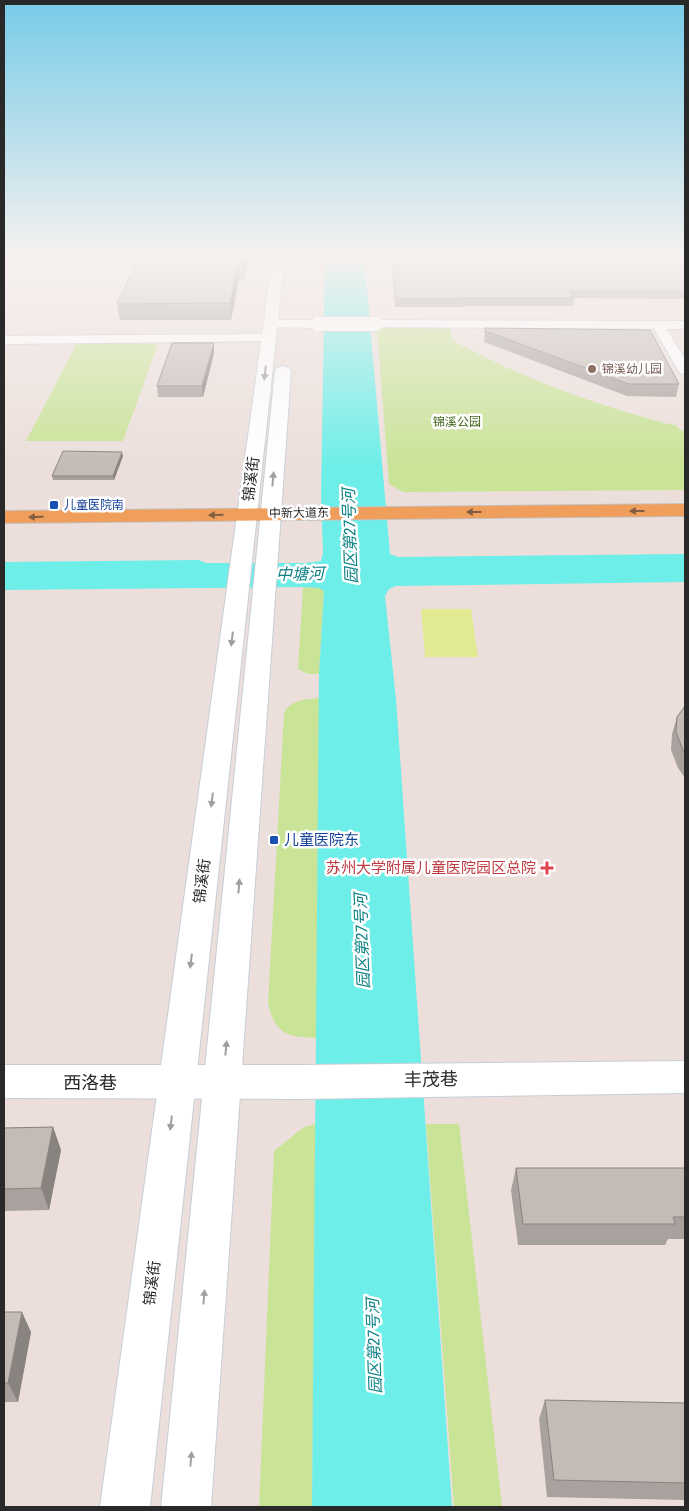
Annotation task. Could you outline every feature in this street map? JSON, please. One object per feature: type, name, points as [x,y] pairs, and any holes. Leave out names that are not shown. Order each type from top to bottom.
[{"type":"main road","name":"锦溪街","points":[[125,1507],[176,1081],[253,576],[269,522],[279,326]]},
{"type":"main road","name":"锦溪街","points":[[186,1507],[223,1082],[253,576],[246,522],[281,326]]},
{"type":"main road","points":[[279,336],[313,326]]},
{"type":"main road","name":"中新大道东","points":[[4,517],[269,522],[392,520],[685,510]]},
{"type":"main road","name":"中新大道东","points":[[392,520],[685,526]]},
{"type":"main road","name":"中新大道东","points":[[4,533],[246,522]]},
{"type":"main road","name":"丰茂巷","points":[[176,1081],[300,1082],[451,1078],[685,1077]]},
{"type":"main road","name":"西洛巷","points":[[4,1082],[176,1081]]},
{"type":"street","points":[[658,326],[685,370]]},
{"type":"street","points":[[4,340],[279,336]]},
{"type":"green space","name":"锦溪公园","points":[[377,328],[450,328],[452,340],[531,378],[612,408],[676,425],[685,432],[685,490],[403,492],[389,484]]},
{"type":"green space","points":[[78,341],[159,341],[123,441],[26,441]]},
{"type":"green space","points":[[303,587],[319,588],[324,591],[319,674],[308,674],[298,669]]},
{"type":"green space","points":[[421,609],[471,609],[478,657],[425,657]]},
{"type":"green space","points":[[320,698],[317,1038],[298,1037],[284,1032],[275,1022],[268,1003],[284,713],[295,703]]},
{"type":"green space","points":[[316,1124],[312,1507],[259,1507],[274,1151],[304,1127]]},
{"type":"green space","points":[[426,1124],[459,1124],[502,1507],[454,1507]]},
{"type":"water","points":[[324,326],[370,326],[390,554],[398,557],[685,554],[685,582],[396,586],[389,589],[385,596],[396,699],[452,1507],[312,1507],[319,674],[324,591],[319,588],[303,587],[4,590],[4,562],[199,560],[206,563],[306,563],[321,561],[323,553],[321,496]]},
{"type":"building","points":[[485,328],[650,330],[679,384],[629,384],[485,331]]},
{"type":"building","points":[[172,343],[214,343],[202,386],[157,386]]},
{"type":"building","points":[[63,451],[122,452],[113,476],[52,476]]},
{"type":"building","points":[[685,706],[685,753],[676,732],[677,717]]},
{"type":"building","points":[[53,1127],[41,1188],[4,1189],[4,1128]]},
{"type":"building","points":[[516,1168],[685,1168],[685,1217],[673,1217],[675,1224],[523,1224]]},
{"type":"building","points":[[4,1312],[22,1312],[8,1383],[4,1383]]},
{"type":"building","points":[[545,1400],[685,1403],[685,1483],[554,1480]]},
{"type":"place","name":"锦溪幼儿园","points":[[592,369]]},
{"type":"place","name":"儿童医院南","points":[[54,505]]},
{"type":"place","name":"儿童医院东","points":[[274,840]]},
{"type":"place","name":"苏州大学附属儿童医院园区总院","points":[[547,868]]},
{"type":"water label","name":"园区第27号河","points":[[350,536]]},
{"type":"water label","name":"中塘河","points":[[300,574]]},
{"type":"water label","name":"园区第27号河","points":[[362,941]]},
{"type":"water label","name":"园区第27号河","points":[[374,1346]]}]
